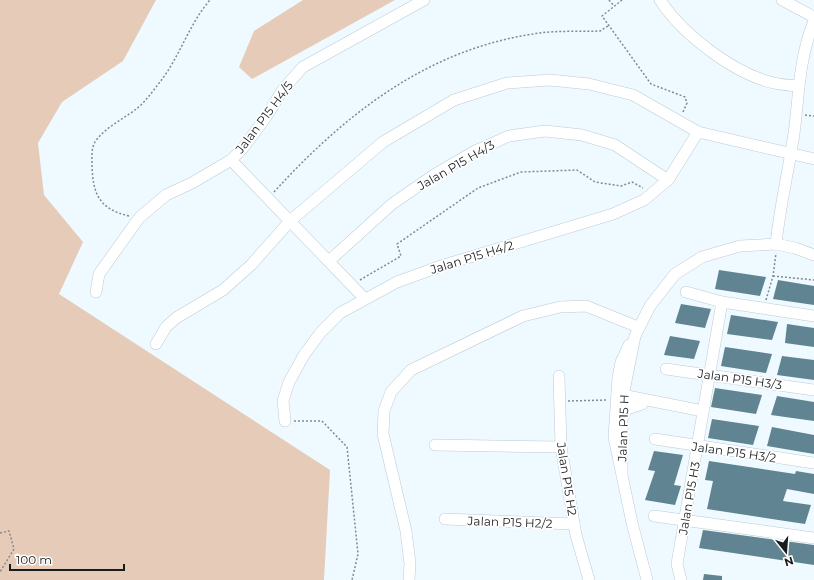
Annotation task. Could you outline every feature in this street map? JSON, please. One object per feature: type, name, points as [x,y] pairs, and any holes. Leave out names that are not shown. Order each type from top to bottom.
[{"type":"street","name":"Jalan P15 H4/5","points":[[96,292],[99,274],[139,218],[166,195],[192,183],[231,160],[243,148],[261,124],[284,88],[303,67],[424,0]]},
{"type":"street","points":[[660,0],[690,34],[717,56],[739,70],[774,84],[798,86]]},
{"type":"street","points":[[782,0],[814,18]]},
{"type":"street","points":[[814,21],[808,35],[798,86],[795,126],[778,223],[776,248],[814,255]]},
{"type":"street","points":[[156,344],[166,327],[176,318],[223,290],[251,265],[290,221],[383,142],[454,100],[507,83],[550,80],[590,84],[633,95],[698,132],[814,159]]},
{"type":"street","name":"Jalan P15 H4/3","points":[[329,261],[392,204],[428,179],[475,151],[509,136],[545,131],[582,135],[615,145],[668,180]]},
{"type":"street","name":"Jalan P15 H4/2","points":[[285,420],[284,401],[289,382],[304,355],[321,332],[340,313],[364,298],[397,282],[444,265],[613,214],[644,200],[668,180],[698,132]]},
{"type":"street","points":[[231,160],[364,298]]},
{"type":"street","points":[[740,246],[760,240],[778,223]]},
{"type":"street","points":[[778,223],[794,251],[814,261]]},
{"type":"street","name":"Jalan P15 H","points":[[647,580],[632,524],[614,437],[619,397],[621,362],[626,349],[650,306],[675,274],[702,257],[740,246],[776,248]]},
{"type":"street","name":"Jalan P15 H","points":[[702,257],[741,250],[754,251],[776,248]]},
{"type":"street","points":[[686,292],[722,302],[814,316]]},
{"type":"street","name":"Jalan P15 H3","points":[[681,580],[677,564],[722,302]]},
{"type":"street","points":[[409,580],[410,564],[406,530],[383,434],[384,411],[391,392],[412,370],[523,316],[560,307],[586,306],[637,331]]},
{"type":"street","name":"Jalan P15 H","points":[[622,474],[622,418],[619,397],[627,374],[637,331]]},
{"type":"street","name":"Jalan P15 H3/3","points":[[666,369],[710,374],[814,390]]},
{"type":"street","points":[[627,374],[632,385],[643,401]]},
{"type":"street","name":"Jalan P15 H2","points":[[560,376],[561,447],[574,524],[589,580]]},
{"type":"street","points":[[619,397],[702,413]]},
{"type":"street","points":[[622,418],[627,409],[643,401]]},
{"type":"street","name":"Jalan P15 H3/2","points":[[655,440],[814,463]]},
{"type":"street","points":[[435,444],[561,447]]},
{"type":"street","points":[[654,516],[814,538]]},
{"type":"street","name":"Jalan P15 H2/2","points":[[445,519],[574,524]]},
{"type":"path","points":[[139,218],[123,214],[109,208],[98,197],[93,182],[91,153],[95,143],[102,134],[148,97],[174,63],[190,28],[210,0]]},
{"type":"path","points":[[609,0],[614,6]]},
{"type":"path","points":[[622,0],[602,16],[651,84],[685,97],[687,103],[680,121]]},
{"type":"path","points":[[268,198],[305,158],[357,112],[415,74],[475,46],[534,34],[600,31],[608,26]]},
{"type":"path","points":[[352,285],[401,256],[397,244],[478,188],[521,172],[577,170],[595,182],[621,186],[632,182],[652,193]]},
{"type":"path","points":[[764,308],[774,276],[776,248]]},
{"type":"path","points":[[774,276],[814,280]]},
{"type":"path","points":[[560,401],[619,397]]},
{"type":"path","points":[[285,420],[322,421],[347,447],[358,554],[352,580]]},
{"type":"path","points":[[0,533],[9,531],[14,549],[0,572]]},
{"type":"shaded area","points":[[0,0],[156,0],[123,61],[62,102],[38,143],[44,195],[83,242],[59,294],[330,470],[324,580],[0,580]]},
{"type":"shaded area","points":[[303,0],[395,0],[252,79],[239,67],[254,31]]},
{"type":"building","points":[[719,270],[766,277],[760,296],[715,289]]},
{"type":"building","points":[[778,280],[814,286],[814,305],[773,299]]},
{"type":"building","points":[[681,304],[711,309],[705,328],[675,323]]},
{"type":"building","points":[[731,315],[778,322],[772,340],[727,334]]},
{"type":"building","points":[[787,324],[814,328],[814,347],[785,343]]},
{"type":"building","points":[[670,336],[700,341],[694,359],[664,355]]},
{"type":"building","points":[[725,347],[772,354],[766,373],[721,366]]},
{"type":"building","points":[[782,356],[814,360],[814,380],[777,375]]},
{"type":"building","points":[[715,388],[762,395],[756,414],[711,407]]},
{"type":"building","points":[[777,396],[814,402],[814,421],[771,415]]},
{"type":"building","points":[[712,419],[759,426],[753,445],[708,438]]},
{"type":"building","points":[[772,427],[814,435],[814,454],[767,446]]},
{"type":"building","points":[[654,451],[683,455],[674,485],[681,486],[675,505],[645,500],[655,471],[648,470]]},
{"type":"building","points":[[709,461],[795,474],[796,471],[814,474],[814,494],[787,489],[783,501],[811,505],[805,524],[707,509],[713,481],[705,480]]},
{"type":"building","points":[[703,530],[814,545],[814,565],[699,548]]},
{"type":"building","points":[[704,574],[722,576],[722,580],[703,580]]}]
